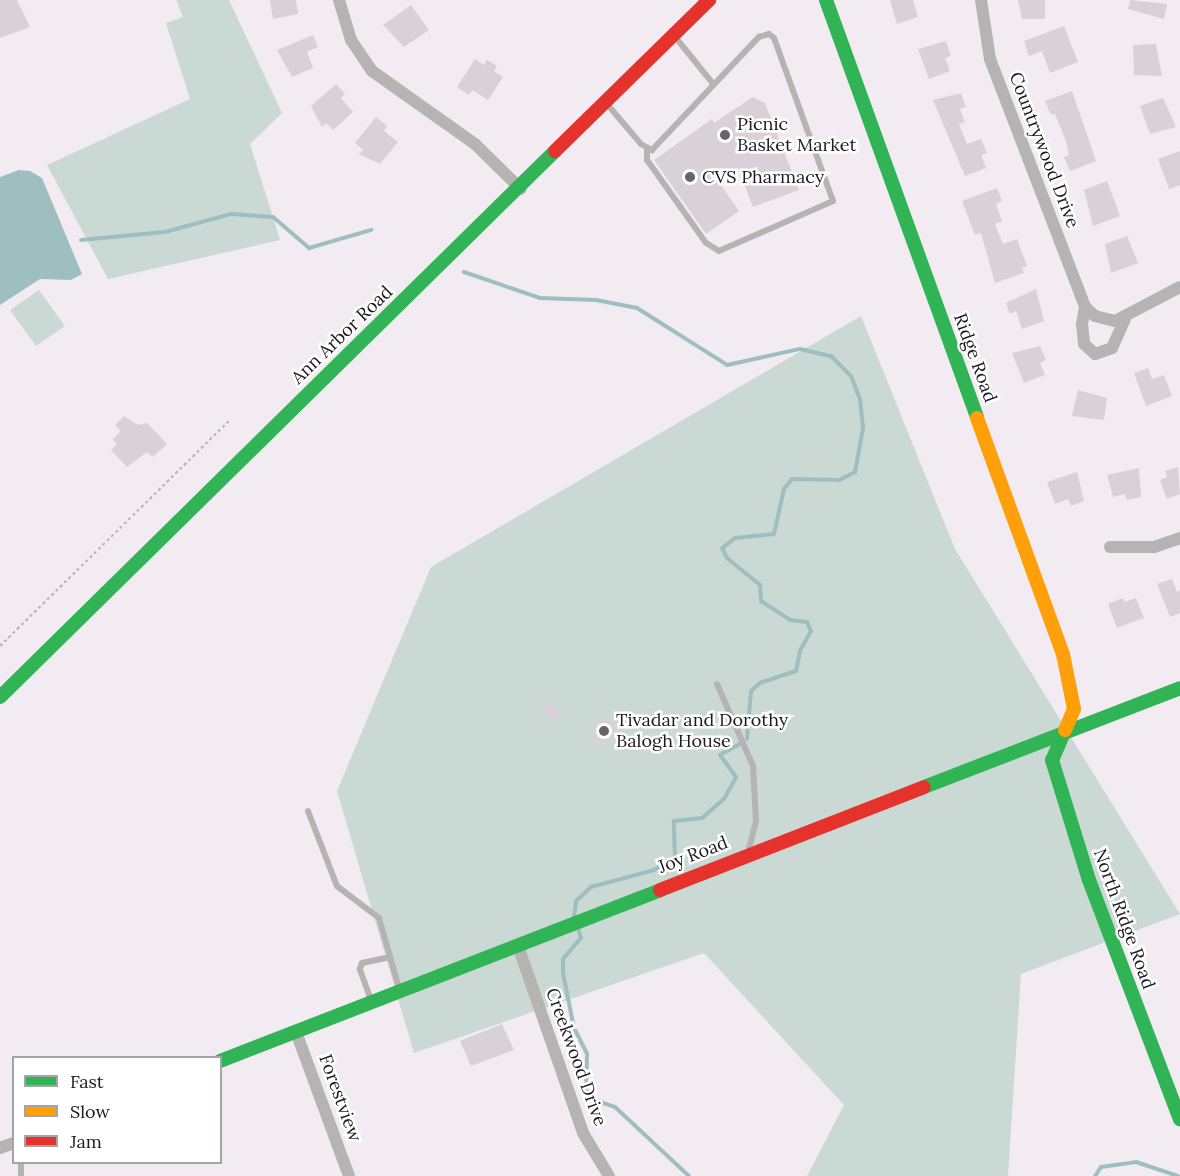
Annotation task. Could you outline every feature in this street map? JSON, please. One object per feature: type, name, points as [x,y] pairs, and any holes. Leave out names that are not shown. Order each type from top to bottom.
[{"type":"street","points":[[339,0],[351,40],[372,71],[475,144],[521,189]]},
{"type":"street","name":"Ann Arbor Road","points":[[0,697],[352,349],[521,189],[605,102],[709,0]]},
{"type":"street","name":"Ridge Road","points":[[826,0],[1063,654],[1074,709],[1067,730]]},
{"type":"street","name":"Countrywood Drive","points":[[978,1],[990,59],[1085,307],[1082,324],[1084,344],[1095,354],[1112,348],[1125,319]]},
{"type":"street","points":[[1085,307],[1107,321],[1125,319],[1180,287]]},
{"type":"street","points":[[1110,547],[1154,547],[1180,538]]},
{"type":"street","name":"Joy Road","points":[[222,1061],[748,854],[1180,688]]},
{"type":"street","name":"North Ridge Road","points":[[1067,730],[1052,760],[1089,880],[1180,1119]]},
{"type":"street","name":"Creekwood Drive","points":[[518,946],[583,1133],[609,1176]]},
{"type":"street","name":"Forestview","points":[[296,1032],[349,1176]]},
{"type":"lane","points":[[605,102],[647,150],[647,160],[706,243],[719,251],[831,204],[774,38],[769,34],[759,37],[652,150],[647,150]]},
{"type":"lane","points":[[673,35],[714,85]]},
{"type":"lane","points":[[717,684],[753,766],[756,821],[748,854]]},
{"type":"lane","points":[[308,811],[337,886],[379,918],[400,992]]},
{"type":"lane","points":[[372,1002],[360,969],[362,963],[390,957]]},
{"type":"path","points":[[0,646],[230,420]]},
{"type":"shaded area","points":[[176,0],[229,0],[282,113],[250,144],[280,240],[108,279],[47,165],[190,99],[166,23],[183,17]]},
{"type":"shaded area","points":[[39,290],[65,326],[36,346],[10,310]]},
{"type":"shaded area","points":[[861,316],[955,549],[1180,914],[1021,974],[1008,1176],[807,1176],[844,1105],[704,953],[414,1053],[337,791],[431,567]]},
{"type":"water","points":[[19,170],[30,171],[42,178],[82,274],[71,280],[40,279],[0,305],[0,177]]},
{"type":"building","points":[[0,0],[17,0],[30,27],[0,38]]},
{"type":"building","points":[[270,0],[296,0],[298,14],[273,19]]},
{"type":"building","points":[[890,0],[913,0],[918,17],[897,24]]},
{"type":"building","points":[[1018,0],[1045,0],[1045,19],[1022,19]]},
{"type":"building","points":[[1130,0],[1167,4],[1164,19],[1128,9]]},
{"type":"building","points":[[411,5],[429,30],[404,47],[383,25]]},
{"type":"building","points":[[1064,26],[1078,62],[1050,73],[1042,51],[1029,56],[1024,41]]},
{"type":"building","points":[[313,35],[318,47],[307,52],[313,68],[292,77],[277,50]]},
{"type":"building","points":[[946,41],[951,56],[945,58],[950,71],[929,79],[918,49]]},
{"type":"building","points":[[1156,44],[1162,76],[1134,75],[1133,45]]},
{"type":"building","points":[[475,59],[484,65],[487,60],[497,66],[494,71],[503,77],[488,100],[472,90],[469,95],[457,87]]},
{"type":"building","points":[[336,84],[345,94],[341,98],[353,112],[333,130],[326,123],[322,127],[311,106]]},
{"type":"building","points":[[1072,91],[1096,161],[1070,171],[1064,157],[1069,155],[1066,141],[1055,114],[1051,115],[1045,101]]},
{"type":"building","points":[[961,93],[966,107],[960,109],[965,122],[959,124],[967,144],[981,139],[987,153],[981,155],[986,168],[965,176],[933,100]]},
{"type":"building","points":[[753,97],[765,103],[799,190],[753,207],[738,168],[718,181],[739,211],[706,234],[654,160],[712,119],[714,123]]},
{"type":"building","points":[[1163,98],[1176,127],[1150,134],[1140,106]]},
{"type":"building","points":[[376,117],[387,126],[384,131],[398,142],[380,164],[359,154],[363,150],[355,143]]},
{"type":"building","points":[[1180,151],[1180,185],[1169,189],[1158,159]]},
{"type":"building","points":[[1107,181],[1120,216],[1093,226],[1084,190]]},
{"type":"building","points":[[997,188],[1002,201],[996,204],[1002,221],[995,224],[1003,244],[1017,239],[1027,266],[1022,268],[1024,273],[995,283],[981,233],[975,235],[962,201]]},
{"type":"building","points":[[1127,236],[1138,263],[1111,273],[1105,244]]},
{"type":"building","points":[[1036,289],[1044,321],[1022,329],[1016,311],[1010,314],[1006,303]]},
{"type":"building","points":[[1040,346],[1046,360],[1040,363],[1045,375],[1024,383],[1012,353]]},
{"type":"building","points":[[1148,368],[1152,379],[1164,375],[1172,396],[1146,406],[1134,373]]},
{"type":"building","points":[[1078,390],[1107,398],[1104,420],[1072,416]]},
{"type":"building","points":[[124,416],[138,425],[147,423],[167,444],[153,457],[147,452],[127,467],[111,450],[117,444],[113,439],[121,431],[115,425]]},
{"type":"building","points":[[1178,467],[1180,494],[1167,499],[1160,480],[1167,477],[1165,471]]},
{"type":"building","points":[[1139,468],[1141,497],[1127,500],[1125,494],[1113,497],[1107,475]]},
{"type":"building","points":[[1077,472],[1084,501],[1071,506],[1068,499],[1055,504],[1047,482]]},
{"type":"building","points":[[1172,579],[1177,592],[1180,590],[1180,613],[1170,617],[1157,584]]},
{"type":"building","points":[[1123,598],[1124,602],[1136,598],[1144,618],[1117,628],[1108,604]]},
{"type":"building","points":[[553,700],[562,716],[551,723],[542,706]]},
{"type":"building","name":"Tivadar and Dorothy Balogh House","points":[[602,715],[620,727],[605,748],[588,736]]},
{"type":"building","points":[[502,1024],[514,1050],[471,1066],[460,1041]]},
{"type":"waterway","points":[[81,240],[165,232],[231,214],[273,217],[309,248],[371,230]]},
{"type":"waterway","points":[[464,272],[540,298],[596,300],[637,308],[727,365],[800,349],[831,356],[851,376],[860,399],[863,428],[855,472],[839,480],[792,479],[784,489],[774,534],[735,538],[722,548],[727,558],[760,585],[761,601],[790,620],[807,622],[811,631],[800,651],[796,671],[760,683],[751,691],[747,739]]},
{"type":"waterway","points":[[574,918],[576,901],[591,887],[654,870],[675,858],[674,821],[702,818],[724,799],[736,777],[720,755],[740,744]]},
{"type":"waterway","points":[[578,928],[581,938],[563,959],[563,973],[574,1028],[587,1054],[586,1097],[615,1107],[689,1176]]},
{"type":"waterway","points":[[1095,1176],[1101,1167],[1136,1162],[1178,1176]]},
{"type":"traffic: fast","points":[[826,0],[977,418]]},
{"type":"traffic: fast","points":[[0,697],[555,151]]},
{"type":"traffic: fast","points":[[924,787],[1180,688]]},
{"type":"traffic: fast","points":[[1065,730],[1052,760],[1089,880],[1180,1119]]},
{"type":"traffic: fast","points":[[222,1060],[660,890]]},
{"type":"traffic: slow","points":[[977,418],[1063,654],[1074,709],[1065,730]]},
{"type":"traffic: jam","points":[[555,151],[709,0]]},
{"type":"traffic: jam","points":[[660,890],[924,787]]},
{"type":"place","name":"Picnic Basket Market","points":[[725,135]]},
{"type":"place","name":"CVS Pharmacy","points":[[690,177]]},
{"type":"place","name":"Tivadar and Dorothy Balogh House","points":[[604,731]]}]
